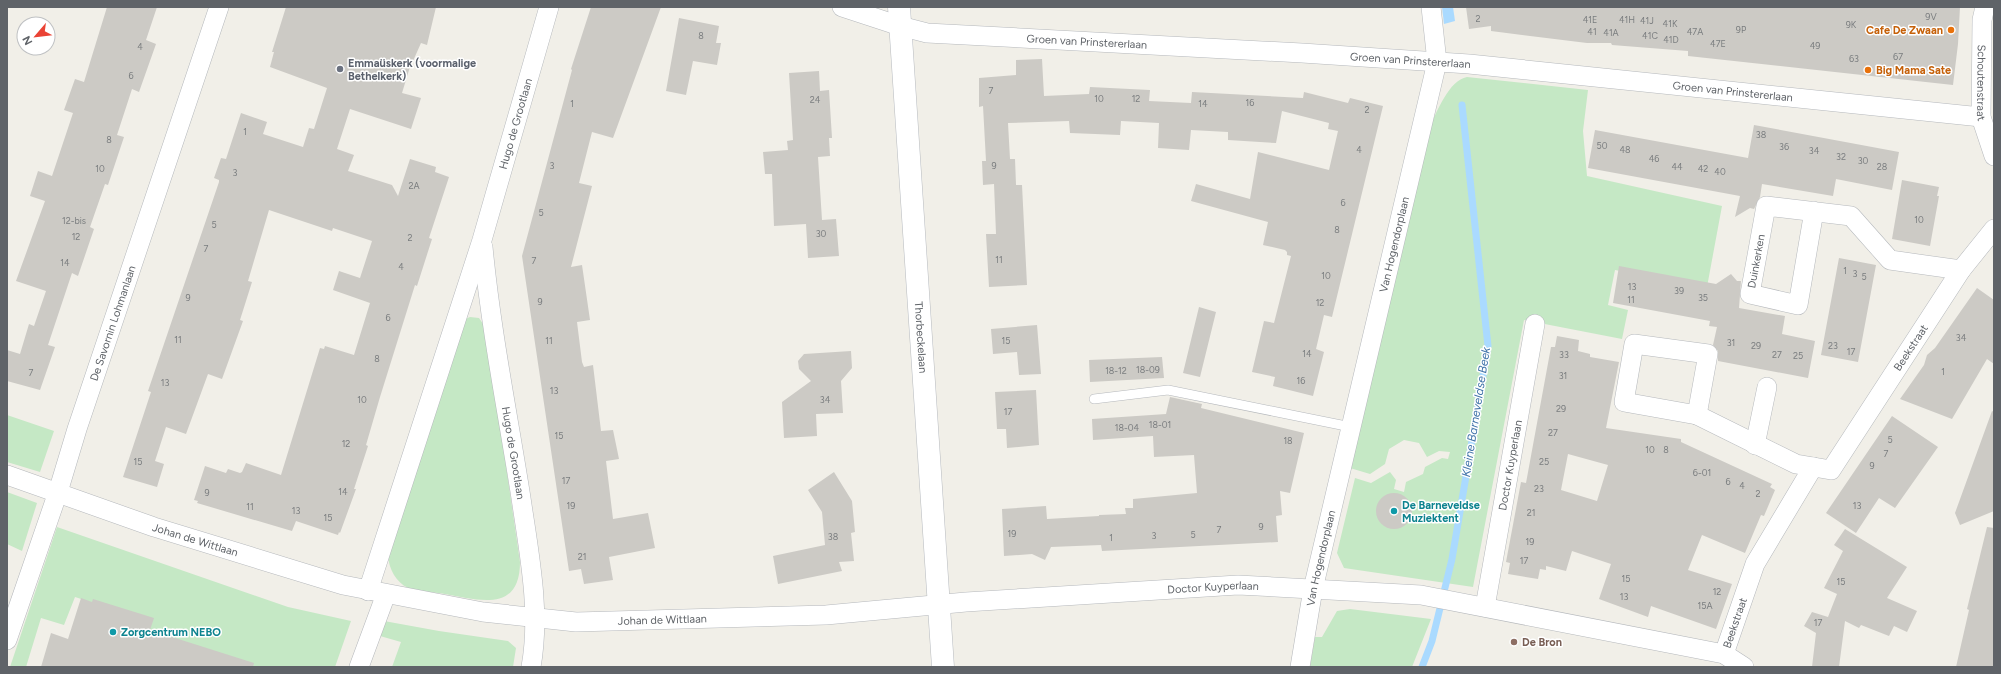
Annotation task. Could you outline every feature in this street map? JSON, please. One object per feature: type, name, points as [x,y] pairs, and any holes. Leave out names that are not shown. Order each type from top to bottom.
[{"type":"main road","name":"Thorbeckelaan","points":[[899,17],[940,604],[943,667]]},
{"type":"street","name":"De Savornin Lohmanlaan","points":[[7,640],[58,492],[77,428],[219,7]]},
{"type":"street","name":"Hugo de Grootlaan","points":[[368,591],[482,240],[549,7]]},
{"type":"street","name":"Groen van Prinstererlaan","points":[[842,7],[899,17],[927,33],[1437,62],[1722,89],[1981,117]]},
{"type":"street","name":"Van Hogendorplaan","points":[[1300,667],[1313,589],[1437,62],[1431,7]]},
{"type":"street","name":"Schoutenstraat","points":[[1985,7],[1982,20],[1981,117],[1994,156]]},
{"type":"street","name":"Duinkerken","points":[[1814,212],[1798,305],[1750,294],[1766,206],[1851,216],[1890,260],[1960,270]]},
{"type":"street","name":"Beekstraat","points":[[1744,667],[1724,654],[1755,564],[1960,270],[1994,229]]},
{"type":"street","name":"Hugo de Grootlaan","points":[[482,240],[488,297],[531,564],[534,617],[531,667]]},
{"type":"street","name":"Doctor Kuyperlaan","points":[[1481,606],[1535,324]]},
{"type":"street","points":[[1697,415],[1708,354],[1634,344],[1624,402],[1697,415],[1796,464],[1822,468]]},
{"type":"street","points":[[1755,445],[1767,387]]},
{"type":"street","name":"Johan de Wittlaan","points":[[7,475],[154,527],[344,585],[368,591],[483,612],[576,622],[826,615],[940,604]]},
{"type":"street","name":"Doctor Kuyperlaan","points":[[940,604],[1238,585],[1422,595],[1724,654]]},
{"type":"street","points":[[359,667],[386,594]]},
{"type":"lane","points":[[1094,399],[1168,390],[1351,427]]},
{"type":"green space","points":[[1467,77],[1588,90],[1583,131],[1587,176],[1722,206],[1707,287],[1615,270],[1608,305],[1628,310],[1622,339],[1524,320],[1473,587],[1344,568],[1337,553],[1355,478],[1371,483],[1390,472],[1396,480],[1394,489],[1404,492],[1406,482],[1423,474],[1425,467],[1442,458],[1448,459],[1450,452],[1439,451],[1427,457],[1419,443],[1404,440],[1389,449],[1385,464],[1370,474],[1350,468],[1430,126],[1449,90],[1461,79]]},
{"type":"green space","points":[[470,317],[479,318],[486,328],[520,562],[518,578],[513,589],[505,596],[484,600],[408,588],[394,575],[388,556],[463,320]]},
{"type":"green space","points":[[7,415],[54,431],[40,472],[7,462]]},
{"type":"green space","points":[[7,492],[37,503],[22,551],[7,544]]},
{"type":"green space","points":[[57,527],[288,607],[351,621],[335,667],[225,667],[135,639],[143,619],[75,597],[64,625],[41,618],[26,667],[10,667]]},
{"type":"green space","points":[[1350,609],[1431,619],[1412,667],[1310,667],[1315,637],[1322,637],[1337,611]]},
{"type":"green space","points":[[384,621],[508,641],[516,648],[513,667],[392,667],[401,642],[380,636]]},
{"type":"water","points":[[1442,7],[1453,7],[1455,21],[1444,24]]},
{"type":"building","points":[[107,7],[157,7],[146,40],[156,44],[139,92],[132,89],[117,135],[124,137],[108,185],[105,184],[90,227],[94,229],[78,276],[72,273],[48,345],[55,347],[40,390],[7,381],[7,350],[20,354],[29,324],[34,326],[46,291],[16,281],[45,201],[30,196],[38,171],[52,176],[73,113],[64,110],[75,79],[84,82]]},
{"type":"building","points":[[286,7],[436,7],[427,45],[421,43],[409,70],[402,93],[421,98],[411,129],[350,109],[337,149],[354,155],[348,171],[392,185],[398,196],[410,159],[436,167],[435,172],[449,177],[429,238],[432,239],[417,286],[415,285],[380,397],[366,445],[368,446],[354,489],[356,489],[338,535],[296,521],[292,531],[197,503],[198,501],[194,500],[205,466],[226,473],[228,469],[240,473],[242,472],[246,463],[281,475],[320,348],[324,349],[325,346],[354,355],[370,303],[333,290],[339,271],[360,278],[372,241],[333,228],[332,231],[269,210],[248,281],[252,282],[240,320],[243,321],[222,379],[208,374],[186,434],[166,427],[155,461],[164,464],[157,487],[123,477],[151,392],[148,391],[219,182],[219,180],[214,178],[221,158],[226,159],[241,113],[267,122],[263,134],[303,147],[309,128],[314,129],[327,88],[270,67],[274,52],[272,52]]},
{"type":"building","points":[[591,7],[661,7],[613,138],[592,132],[579,183],[592,186],[571,267],[582,265],[590,320],[577,322],[582,362],[584,367],[593,365],[601,431],[613,430],[619,459],[606,461],[613,519],[648,513],[655,548],[609,557],[613,580],[584,584],[581,569],[569,571],[522,256],[572,70],[571,69]]},
{"type":"building","points":[[1466,7],[1960,7],[1958,44],[1953,85],[1688,56],[1688,51],[1612,45],[1611,43],[1587,43],[1491,31],[1491,26],[1469,29]]},
{"type":"building","points":[[679,18],[719,26],[716,43],[721,43],[717,65],[693,61],[686,95],[666,91]]},
{"type":"building","points":[[1042,59],[1044,96],[1089,94],[1090,87],[1150,90],[1149,101],[1191,103],[1192,92],[1303,98],[1304,92],[1348,103],[1350,98],[1383,106],[1332,317],[1324,315],[1316,349],[1324,352],[1313,396],[1273,386],[1275,377],[1252,372],[1264,321],[1274,323],[1291,256],[1287,255],[1285,250],[1263,245],[1268,222],[1191,201],[1196,184],[1250,199],[1258,152],[1329,170],[1338,131],[1328,129],[1329,123],[1282,111],[1276,143],[1228,140],[1228,132],[1191,130],[1189,150],[1158,148],[1159,123],[1121,121],[1120,135],[1070,133],[1069,121],[1008,123],[1010,159],[1015,159],[1016,185],[1022,185],[1027,285],[989,287],[986,234],[996,234],[994,184],[983,185],[982,161],[986,161],[983,106],[979,107],[979,78],[1016,75],[1016,60]]},
{"type":"building","points":[[819,71],[820,91],[829,90],[832,138],[829,138],[830,156],[818,157],[822,220],[836,219],[839,256],[808,258],[806,224],[774,226],[772,174],[765,174],[763,152],[788,150],[787,141],[793,140],[789,73]]},
{"type":"building","points":[[1754,125],[1899,152],[1892,190],[1836,179],[1833,196],[1762,184],[1760,197],[1754,209],[1750,208],[1735,217],[1740,196],[1588,168],[1595,130],[1748,158]]},
{"type":"building","points":[[1902,180],[1939,187],[1937,196],[1939,196],[1930,246],[1892,239]]},
{"type":"building","points":[[1839,258],[1876,265],[1858,362],[1821,355]]},
{"type":"building","points":[[1619,266],[1716,284],[1731,274],[1737,281],[1741,281],[1739,308],[1785,316],[1782,334],[1815,341],[1808,378],[1718,361],[1718,351],[1713,345],[1717,327],[1709,326],[1710,321],[1613,303]]},
{"type":"building","points":[[1977,288],[1994,300],[1994,364],[1987,359],[1952,419],[1900,399],[1924,365],[1927,355],[1935,348]]},
{"type":"building","points":[[1199,307],[1216,312],[1200,377],[1183,373]]},
{"type":"building","points":[[1037,325],[1041,374],[1019,375],[1017,352],[993,354],[991,329]]},
{"type":"building","points":[[1557,336],[1579,340],[1578,351],[1590,354],[1590,357],[1619,362],[1606,428],[1681,439],[1681,442],[1772,484],[1770,487],[1775,490],[1764,516],[1761,515],[1745,553],[1702,535],[1688,570],[1732,584],[1716,629],[1651,606],[1648,617],[1599,599],[1611,564],[1572,551],[1566,571],[1546,566],[1546,570],[1540,569],[1538,579],[1508,574],[1510,563],[1506,562],[1521,482],[1526,483],[1551,347],[1555,347]],"holes":[[[1568,454],[1608,465],[1597,501],[1561,490]]]},
{"type":"building","points":[[851,351],[852,368],[841,381],[843,413],[816,414],[817,436],[784,438],[782,402],[811,381],[799,369],[798,361],[804,354]]},
{"type":"building","points":[[1162,357],[1164,378],[1090,382],[1089,360]]},
{"type":"building","points":[[1036,390],[1039,445],[1007,448],[1006,429],[997,429],[995,392]]},
{"type":"building","points":[[1170,397],[1202,404],[1201,408],[1304,433],[1290,493],[1280,491],[1282,515],[1276,516],[1278,542],[1102,551],[1101,545],[1051,547],[1045,560],[1032,554],[1004,556],[1002,509],[1046,506],[1047,519],[1126,514],[1125,508],[1133,508],[1133,499],[1197,493],[1194,455],[1154,457],[1153,436],[1093,440],[1092,419],[1166,414]]},
{"type":"building","points":[[1992,411],[1994,412],[1994,511],[1960,525],[1955,513]]},
{"type":"building","points":[[1892,416],[1938,447],[1895,508],[1879,498],[1856,533],[1826,513]]},
{"type":"building","points":[[834,472],[852,501],[855,532],[851,533],[854,561],[839,562],[842,571],[778,584],[773,556],[825,545],[822,512],[808,490]]},
{"type":"building","name":"De Barneveldse Muziektent","points":[[1394,493],[1404,496],[1409,501],[1412,511],[1409,521],[1404,526],[1394,529],[1384,526],[1379,521],[1376,511],[1379,501],[1384,496]]},
{"type":"building","points":[[1987,527],[1994,528],[1994,667],[1956,667],[1969,610],[1967,609]]},
{"type":"building","points":[[1845,529],[1907,567],[1887,598],[1917,611],[1907,632],[1894,626],[1889,636],[1861,625],[1859,628],[1845,621],[1839,667],[1812,667],[1816,633],[1804,626],[1812,612],[1828,617],[1837,594],[1824,588],[1843,551],[1834,545]]},
{"type":"building","name":"Zorgcentrum NEBO","points":[[81,598],[92,602],[93,599],[154,618],[150,630],[254,663],[253,667],[41,667],[51,633],[68,639]]},
{"type":"waterway","name":"Kleine Barneveldse Beek","points":[[1422,667],[1432,641],[1452,559],[1488,346],[1462,105]]},
{"type":"place","name":"Cafe De Zwaan","points":[[1951,30]]},
{"type":"place","name":"Emmaüskerk (voormalige Bethelkerk)","points":[[340,69]]},
{"type":"place","name":"Big Mama Sate","points":[[1868,70]]},
{"type":"place","name":"De Barneveldse Muziektent","points":[[1394,511]]},
{"type":"place","name":"Zorgcentrum NEBO","points":[[113,632]]},
{"type":"place","name":"De Bron","points":[[1514,642]]}]
